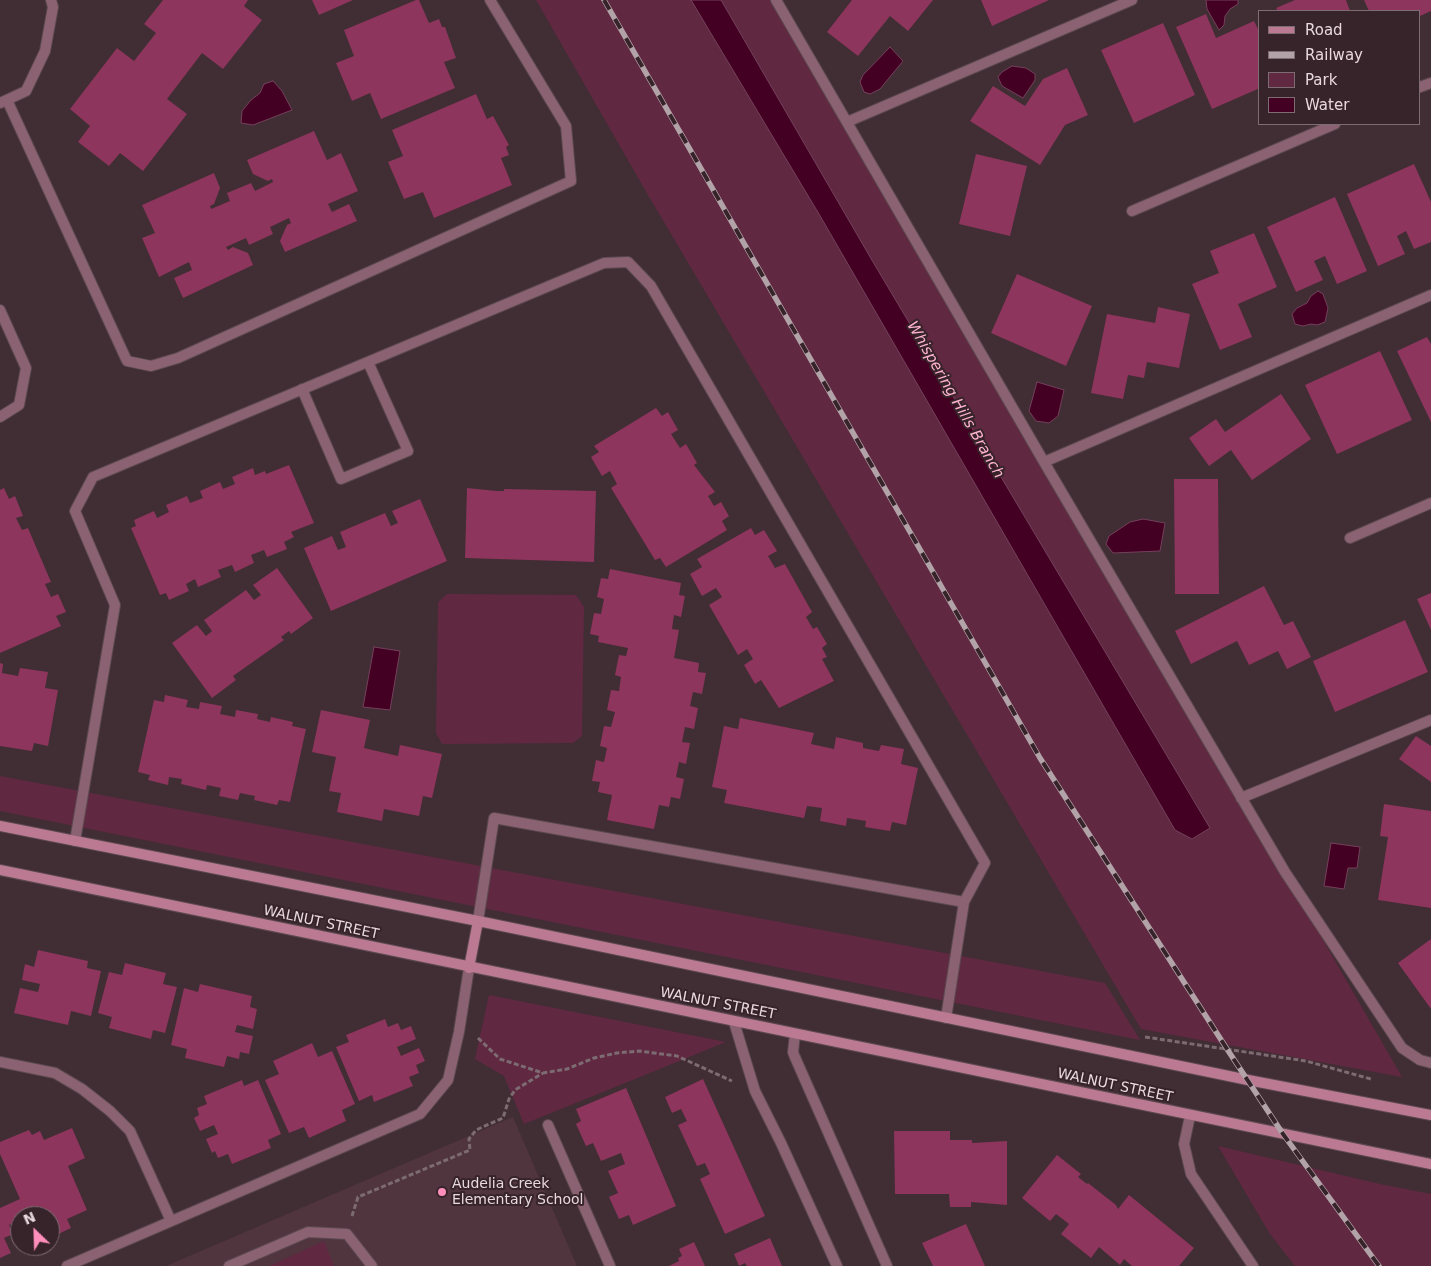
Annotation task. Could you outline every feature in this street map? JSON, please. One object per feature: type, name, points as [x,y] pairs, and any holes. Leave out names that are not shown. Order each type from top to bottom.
[{"type":"main road","points":[[0,826],[1431,1116]]},
{"type":"main road","name":"WALNUT STREET","points":[[0,870],[469,968],[1431,1164]]},
{"type":"main road","points":[[469,968],[478,922]]},
{"type":"street","points":[[51,0],[53,8],[45,51],[26,91],[4,101],[127,361],[151,366],[178,358],[571,181],[566,126],[490,0]]},
{"type":"street","points":[[776,0],[1285,872],[1402,1048],[1420,1060],[1431,1063]]},
{"type":"street","points":[[847,122],[1132,0]]},
{"type":"street","points":[[1132,211],[1333,125]]},
{"type":"street","points":[[75,841],[115,605],[75,511],[93,477],[604,263],[628,262],[651,286],[984,863],[964,902],[946,1018]]},
{"type":"street","points":[[1044,462],[1431,295]]},
{"type":"street","points":[[0,310],[26,368],[19,406],[0,417]]},
{"type":"street","points":[[302,389],[341,479],[349,476],[408,451],[368,362]]},
{"type":"street","points":[[1350,538],[1431,503]]},
{"type":"street","points":[[1241,798],[1431,720]]},
{"type":"street","points":[[478,922],[494,818],[964,902]]},
{"type":"street","points":[[67,1266],[420,1114],[448,1080],[459,1032],[469,968]]},
{"type":"street","points":[[734,1022],[755,1091],[837,1266]]},
{"type":"street","points":[[795,1034],[794,1055],[887,1266]]},
{"type":"street","points":[[0,1062],[55,1073],[82,1089],[110,1111],[130,1131],[171,1221]]},
{"type":"street","points":[[1190,1116],[1184,1144],[1192,1174],[1253,1266]]},
{"type":"street","points":[[548,1125],[610,1266]]},
{"type":"street","points":[[228,1266],[308,1232],[347,1234],[369,1265]]},
{"type":"path","points":[[459,1032],[477,1037],[500,1059],[543,1073]]},
{"type":"path","points":[[1143,1037],[1306,1061],[1371,1079]]},
{"type":"path","points":[[347,1234],[358,1197],[470,1150],[469,1139],[476,1130],[503,1118],[514,1090],[543,1073],[567,1069],[602,1057],[639,1051],[677,1056],[755,1091]]},
{"type":"shaded area","name":"Audelia Creek Elementary School","points":[[513,1117],[577,1266],[166,1266]]},
{"type":"green space","points":[[536,0],[781,0],[1402,1077],[1141,1029],[648,195]]},
{"type":"green space","points":[[447,594],[576,595],[584,607],[582,736],[573,743],[442,744],[436,733],[438,602]]},
{"type":"green space","points":[[0,776],[1105,983],[1140,1040],[0,811]]},
{"type":"green space","points":[[489,995],[726,1042],[524,1124],[504,1076],[475,1059]]},
{"type":"green space","points":[[1218,1146],[1431,1194],[1431,1266],[1295,1266],[1270,1234]]},
{"type":"green space","points":[[324,1241],[334,1266],[269,1266]]},
{"type":"water","name":"Whispering Hills Branch","points":[[691,0],[721,0],[873,262],[1210,828],[1192,839],[1175,830],[819,214]]},
{"type":"water","points":[[1206,0],[1238,0],[1238,4],[1230,9],[1225,16],[1224,25],[1219,30],[1207,9]]},
{"type":"water","points":[[890,47],[903,61],[880,89],[870,94],[864,92],[860,82],[863,75]]},
{"type":"water","points":[[1012,66],[1026,68],[1035,74],[1035,80],[1023,98],[1002,86],[998,77]]},
{"type":"water","points":[[273,81],[282,91],[292,110],[253,125],[241,123],[242,111],[260,93],[264,84]]},
{"type":"water","points":[[1318,291],[1323,294],[1328,308],[1325,322],[1317,325],[1303,326],[1295,324],[1292,314],[1297,308],[1307,303],[1311,296]]},
{"type":"water","points":[[1037,382],[1064,390],[1058,416],[1049,423],[1036,421],[1029,411]]},
{"type":"water","points":[[1143,519],[1165,523],[1160,551],[1113,553],[1106,544],[1109,536],[1130,522]]},
{"type":"water","points":[[374,647],[400,651],[390,710],[363,707]]},
{"type":"water","points":[[1331,843],[1360,847],[1357,868],[1348,868],[1344,889],[1324,886]]},
{"type":"building","points":[[163,0],[248,0],[244,6],[262,20],[223,69],[202,53],[167,99],[187,114],[143,171],[120,153],[109,166],[78,142],[90,126],[70,109],[117,48],[134,61],[156,33],[144,24]]},
{"type":"building","points":[[312,0],[353,0],[319,15]]},
{"type":"building","points":[[419,0],[429,23],[439,19],[442,27],[445,27],[456,58],[444,62],[455,88],[381,119],[370,93],[352,101],[336,63],[354,56],[344,30]]},
{"type":"building","points":[[852,0],[933,0],[908,31],[890,16],[858,56],[827,32]]},
{"type":"building","points":[[981,0],[1049,0],[992,26]]},
{"type":"building","points":[[1295,0],[1346,0],[1350,10],[1277,10],[1276,8]]},
{"type":"building","points":[[1364,0],[1431,0],[1431,11],[1421,16],[1421,10],[1369,10]]},
{"type":"building","points":[[1206,14],[1216,38],[1254,21],[1258,29],[1258,89],[1212,109],[1176,27]]},
{"type":"building","points":[[1163,23],[1195,95],[1134,123],[1101,50]]},
{"type":"building","points":[[1067,68],[1088,115],[1065,125],[1040,165],[970,121],[993,86],[1025,106],[1043,79]]},
{"type":"building","points":[[476,94],[487,119],[493,116],[509,145],[506,147],[509,155],[501,158],[512,185],[434,218],[423,192],[404,199],[388,162],[403,156],[392,130]]},
{"type":"building","points":[[314,131],[327,160],[341,153],[358,191],[328,204],[332,212],[349,204],[357,221],[285,252],[280,241],[287,225],[291,223],[289,218],[270,227],[273,234],[249,245],[246,238],[226,247],[228,250],[233,247],[248,253],[253,265],[183,298],[174,278],[192,270],[189,262],[159,277],[142,238],[155,233],[142,205],[214,173],[220,188],[214,204],[210,206],[211,209],[230,201],[227,193],[251,183],[255,191],[273,182],[272,179],[268,181],[253,174],[247,160]]},
{"type":"building","points":[[976,154],[1027,166],[1010,236],[959,224]]},
{"type":"building","points":[[1414,164],[1431,202],[1431,242],[1414,249],[1406,231],[1397,236],[1405,254],[1378,266],[1347,194]]},
{"type":"building","points":[[1335,197],[1367,271],[1337,284],[1325,256],[1314,261],[1323,280],[1296,292],[1267,227]]},
{"type":"building","points":[[1254,233],[1277,287],[1238,304],[1252,337],[1220,350],[1192,284],[1219,273],[1210,251]]},
{"type":"building","points":[[1017,274],[1092,306],[1066,366],[991,333]]},
{"type":"building","points":[[1158,307],[1190,314],[1179,368],[1147,362],[1144,378],[1128,375],[1123,399],[1091,393],[1107,314],[1155,323]]},
{"type":"building","points":[[1427,337],[1431,344],[1431,422],[1397,351]]},
{"type":"building","points":[[1380,351],[1412,420],[1337,454],[1305,385]]},
{"type":"building","points":[[1281,394],[1311,439],[1252,480],[1231,450],[1209,466],[1189,438],[1216,419],[1225,432]]},
{"type":"building","points":[[656,408],[662,416],[668,412],[678,430],[671,434],[680,448],[686,444],[697,463],[694,465],[715,492],[708,496],[714,506],[721,502],[729,516],[722,521],[727,530],[666,567],[660,558],[655,560],[611,488],[617,484],[610,471],[602,476],[591,457],[599,452],[594,446]]},
{"type":"building","points":[[289,465],[314,523],[291,532],[294,537],[284,542],[287,549],[267,557],[264,550],[251,555],[254,563],[235,572],[232,565],[218,570],[221,577],[198,587],[195,579],[186,584],[189,591],[169,600],[166,593],[160,595],[131,528],[136,526],[134,520],[154,511],[157,518],[169,512],[166,505],[187,496],[190,503],[203,498],[200,491],[220,482],[223,489],[235,484],[232,477],[253,468],[255,475],[265,471],[266,474]]},
{"type":"building","points":[[1174,479],[1218,479],[1219,594],[1175,594]]},
{"type":"building","points":[[4,488],[9,499],[15,496],[23,516],[16,518],[22,530],[28,528],[51,582],[45,584],[51,597],[58,594],[66,612],[56,616],[61,626],[0,653],[0,490]]},
{"type":"building","points":[[467,488],[497,491],[504,491],[504,489],[596,491],[594,562],[465,558]]},
{"type":"building","points":[[420,499],[447,561],[331,611],[304,548],[332,536],[338,550],[346,547],[340,532],[385,513],[391,526],[398,523],[392,511]]},
{"type":"building","points":[[751,528],[755,535],[764,530],[777,551],[768,556],[775,568],[785,564],[812,612],[806,617],[813,629],[817,627],[827,644],[822,648],[827,657],[822,659],[834,681],[779,708],[761,680],[755,684],[744,665],[753,659],[747,649],[738,655],[709,605],[722,597],[716,588],[702,596],[690,574],[702,567],[697,559]]},
{"type":"building","points":[[277,568],[313,618],[291,634],[289,631],[281,637],[284,640],[233,676],[236,680],[212,698],[172,643],[197,625],[206,636],[212,631],[204,620],[246,590],[254,600],[261,595],[253,585]]},
{"type":"building","points":[[610,569],[681,583],[679,595],[685,596],[681,617],[674,615],[672,629],[679,630],[674,658],[699,663],[698,672],[706,673],[702,694],[693,692],[690,706],[698,708],[694,729],[685,727],[682,742],[690,743],[686,764],[679,762],[676,777],[684,779],[680,799],[671,797],[669,807],[659,805],[654,829],[607,820],[612,795],[598,792],[600,782],[592,781],[596,760],[604,762],[607,748],[600,746],[604,726],[611,727],[615,712],[607,710],[611,690],[619,691],[621,677],[615,675],[619,655],[626,656],[628,648],[598,642],[599,636],[590,634],[594,613],[601,614],[604,599],[597,597],[601,578],[608,579]]},
{"type":"building","points":[[1264,586],[1284,625],[1293,621],[1311,657],[1287,669],[1278,651],[1249,665],[1237,641],[1191,664],[1175,631]]},
{"type":"building","points":[[1431,593],[1431,630],[1417,599]]},
{"type":"building","points":[[1405,620],[1428,672],[1335,712],[1313,661]]},
{"type":"building","points":[[0,663],[3,664],[2,673],[18,676],[20,668],[48,672],[45,688],[58,690],[48,746],[34,743],[32,751],[0,746]]},
{"type":"building","points":[[165,695],[188,700],[186,707],[199,709],[200,702],[222,706],[220,714],[235,717],[236,710],[258,714],[257,719],[270,722],[271,717],[293,722],[292,726],[306,729],[290,802],[279,800],[277,805],[254,800],[255,796],[240,793],[238,800],[219,796],[221,788],[207,785],[206,790],[181,784],[182,779],[169,777],[168,785],[148,780],[150,775],[138,772],[154,700],[164,702]]},
{"type":"building","points":[[321,710],[370,720],[364,748],[398,756],[400,745],[442,754],[432,798],[423,796],[419,816],[384,809],[382,821],[337,812],[341,793],[329,791],[336,757],[312,752]]},
{"type":"building","points":[[740,718],[814,733],[811,744],[834,749],[836,737],[863,743],[863,748],[879,751],[881,745],[904,749],[901,764],[918,768],[906,825],[892,822],[890,831],[865,827],[866,821],[847,818],[846,826],[820,821],[822,808],[807,806],[804,818],[724,803],[727,790],[712,787],[724,726],[738,729]]},
{"type":"building","points":[[1416,736],[1431,746],[1431,782],[1399,759]]},
{"type":"building","points":[[1384,804],[1431,811],[1431,908],[1378,900],[1388,837],[1380,836]]},
{"type":"building","points":[[1431,939],[1431,1009],[1398,963]]},
{"type":"building","points":[[38,950],[88,961],[87,968],[101,971],[91,1016],[71,1011],[68,1025],[14,1013],[20,988],[38,992],[40,984],[22,980],[25,964],[34,967]]},
{"type":"building","points":[[125,963],[166,973],[163,984],[177,987],[165,1033],[153,1030],[151,1039],[109,1028],[112,1017],[98,1013],[109,972],[122,975]]},
{"type":"building","points":[[200,984],[252,996],[250,1007],[257,1009],[253,1029],[237,1025],[235,1032],[253,1036],[249,1054],[240,1052],[239,1059],[227,1056],[224,1067],[185,1058],[187,1049],[171,1045],[184,988],[198,992]]},
{"type":"building","points":[[385,1019],[388,1027],[398,1023],[401,1030],[411,1026],[416,1039],[397,1047],[401,1056],[419,1048],[425,1061],[416,1065],[419,1073],[409,1077],[413,1086],[374,1102],[372,1095],[359,1101],[336,1047],[349,1042],[346,1035]]},
{"type":"building","points":[[312,1043],[318,1057],[332,1051],[355,1104],[342,1110],[346,1121],[309,1138],[304,1127],[289,1133],[265,1080],[279,1074],[273,1061]]},
{"type":"building","points":[[703,1079],[765,1216],[725,1234],[700,1179],[710,1174],[705,1163],[697,1166],[678,1125],[687,1121],[681,1109],[672,1113],[665,1097]]},
{"type":"building","points":[[242,1080],[244,1086],[258,1080],[281,1134],[268,1140],[271,1148],[232,1164],[228,1154],[218,1158],[215,1151],[212,1153],[206,1139],[218,1134],[214,1125],[200,1131],[194,1118],[199,1115],[197,1108],[207,1104],[204,1096]]},
{"type":"building","points":[[626,1088],[676,1206],[633,1225],[629,1215],[619,1219],[609,1197],[618,1193],[608,1171],[625,1164],[621,1153],[601,1161],[593,1143],[586,1146],[576,1124],[581,1121],[576,1109]]},
{"type":"building","points":[[72,1128],[85,1158],[68,1166],[87,1210],[67,1219],[71,1228],[60,1233],[60,1206],[10,1206],[10,1235],[4,1238],[10,1253],[0,1258],[0,1208],[20,1199],[0,1154],[0,1142],[29,1130],[32,1135],[40,1131],[44,1140]]},
{"type":"building","points":[[894,1131],[950,1131],[950,1140],[972,1140],[972,1143],[1007,1141],[1007,1205],[971,1202],[971,1207],[950,1207],[949,1194],[895,1194]]},
{"type":"building","points":[[1057,1155],[1081,1174],[1078,1177],[1116,1205],[1118,1209],[1129,1195],[1194,1248],[1179,1266],[1132,1266],[1124,1259],[1120,1265],[1099,1247],[1091,1258],[1061,1234],[1069,1224],[1056,1214],[1050,1221],[1022,1198]]},
{"type":"building","points":[[966,1224],[985,1266],[933,1266],[922,1243]]},
{"type":"building","points":[[770,1238],[782,1266],[747,1266],[745,1263],[739,1266],[734,1254]]},
{"type":"building","points":[[694,1242],[705,1266],[669,1266],[679,1261],[678,1258],[682,1256],[679,1249]]},
{"type":"railway","points":[[604,0],[1040,758],[1283,1134],[1379,1266]]},
{"type":"place","name":"Audelia Creek Elementary School","points":[[442,1192]]}]
